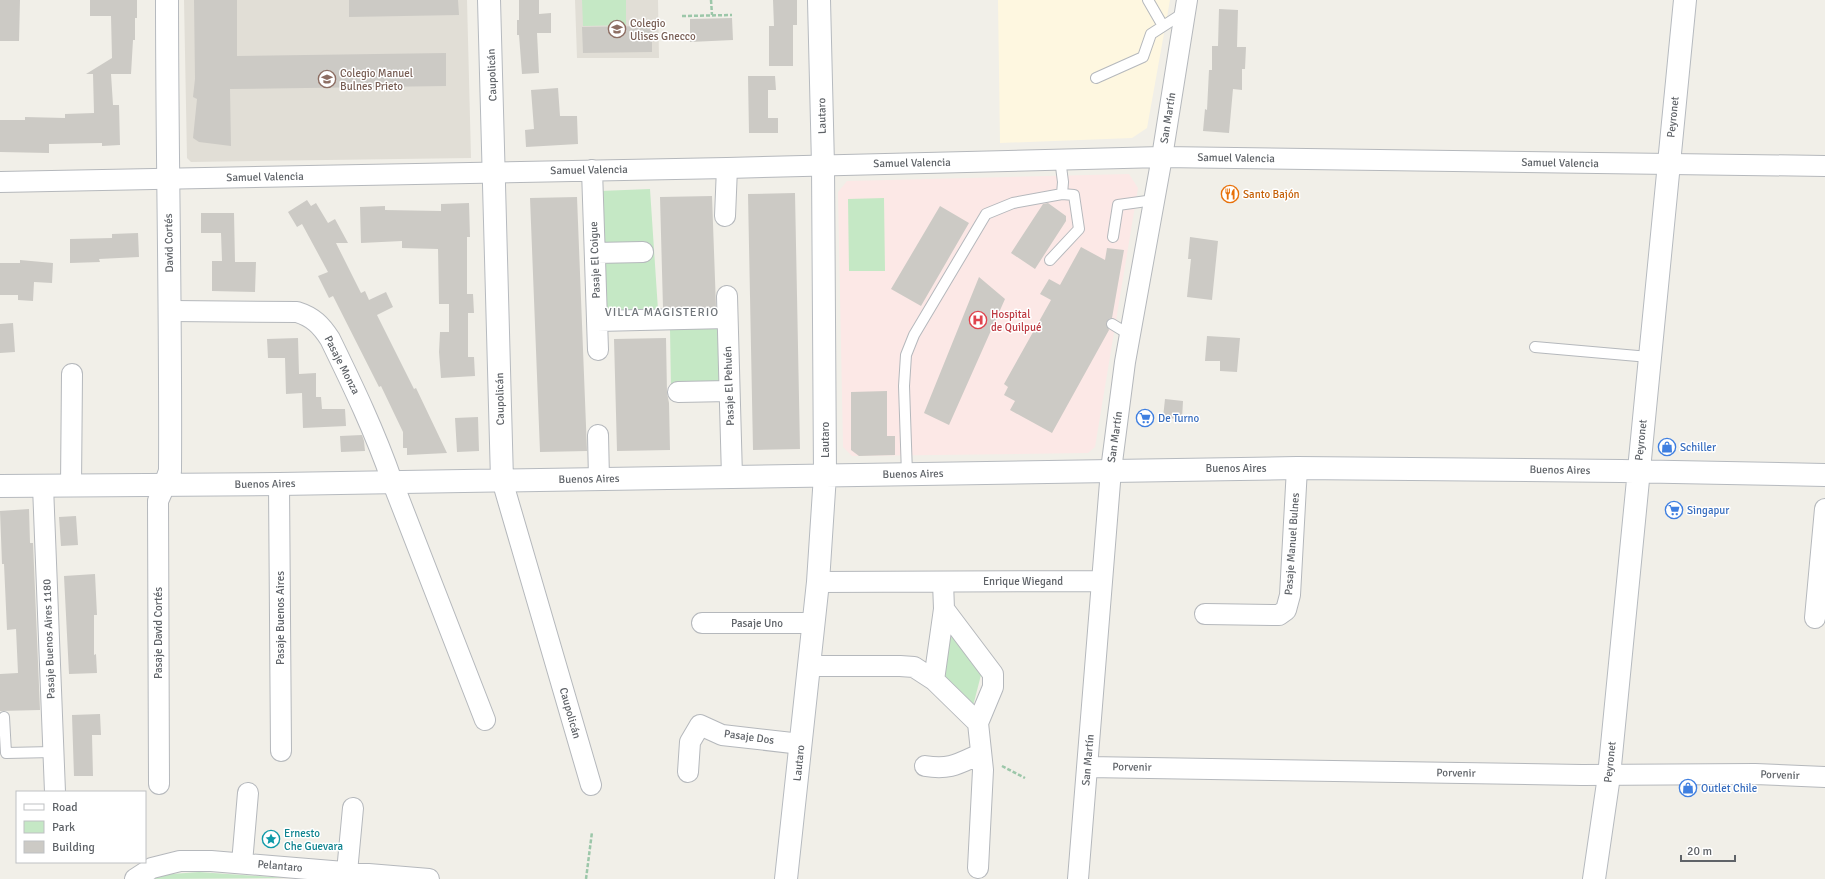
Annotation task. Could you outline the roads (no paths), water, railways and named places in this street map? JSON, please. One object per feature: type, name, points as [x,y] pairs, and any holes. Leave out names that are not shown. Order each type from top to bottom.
[{"type":"street","name":"David Cortés","points":[[165,485],[170,471],[167,0]]},
{"type":"street","name":"Caupolicán","points":[[489,0],[502,480],[591,785]]},
{"type":"street","name":"Lautaro","points":[[786,879],[800,744],[810,666],[818,582],[825,475],[823,165],[819,0]]},
{"type":"street","name":"Peyronet","points":[[1594,879],[1609,776],[1685,0]]},
{"type":"street","name":"San Martín","points":[[1078,879],[1088,767],[1110,470],[1130,336],[1162,157],[1186,6]]},
{"type":"street","name":"Samuel Valencia","points":[[0,182],[167,180],[727,168],[1162,157],[1825,166]]},
{"type":"street","points":[[724,216],[727,168]]},
{"type":"street","name":"Pasaje El Coigue","points":[[592,170],[598,350]]},
{"type":"street","points":[[595,253],[643,252]]},
{"type":"street","name":"Pasaje El Pehuén","points":[[727,296],[732,477]]},
{"type":"street","name":"Pasaje Monza","points":[[170,311],[297,312],[307,315],[316,321],[330,339],[381,450],[485,720]]},
{"type":"street","points":[[597,321],[727,318]]},
{"type":"street","points":[[71,486],[72,374]]},
{"type":"street","points":[[678,392],[729,391]]},
{"type":"street","points":[[598,435],[599,479]]},
{"type":"street","name":"Buenos Aires","points":[[0,486],[279,484],[392,481],[1297,468],[1638,471],[1825,475]]},
{"type":"street","name":"Pasaje Manuel Bulnes","points":[[1205,614],[1279,615],[1286,610],[1290,595],[1297,468]]},
{"type":"street","name":"Pasaje Buenos Aires","points":[[279,484],[281,751]]},
{"type":"street","name":"Pasaje David Cortés","points":[[159,784],[158,501],[165,485]]},
{"type":"street","name":"Pasaje Buenos Aires 1180","points":[[43,486],[55,791]]},
{"type":"street","points":[[1815,618],[1825,509]]},
{"type":"street","name":"Enrique Wiegand","points":[[818,582],[1102,581]]},
{"type":"street","points":[[934,680],[944,609],[943,582]]},
{"type":"street","points":[[944,609],[993,674],[993,687],[978,723],[980,754],[983,770],[978,868]]},
{"type":"street","name":"Pasaje Uno","points":[[702,623],[813,623]]},
{"type":"street","points":[[810,666],[914,667],[934,680],[978,723]]},
{"type":"street","name":"Pasaje Dos","points":[[688,772],[690,742],[700,725],[722,735],[800,744]]},
{"type":"street","points":[[925,766],[940,768],[950,767],[980,754]]},
{"type":"street","name":"Porvenir","points":[[1088,767],[1609,776],[1754,774],[1825,777]]},
{"type":"street","points":[[242,863],[248,793]]},
{"type":"street","points":[[347,872],[352,808]]},
{"type":"street","name":"Pelantaro","points":[[135,879],[152,868],[180,861],[242,863],[429,879]]},
{"type":"lane","points":[[1148,0],[1163,26]]},
{"type":"lane","points":[[1096,78],[1143,57],[1151,34],[1163,26],[1186,6]]},
{"type":"lane","points":[[1060,159],[1063,182],[1062,194]]},
{"type":"lane","points":[[907,474],[904,386],[906,355],[914,335],[986,214],[1013,204],[1062,194],[1074,194],[1079,229],[1050,260]]},
{"type":"lane","points":[[1113,237],[1118,205],[1154,200]]},
{"type":"lane","points":[[1112,324],[1130,336]]},
{"type":"lane","points":[[1535,348],[1649,357]]},
{"type":"lane","points":[[4,716],[6,753],[53,752]]},
{"type":"place","name":"Colegio Ulises Gnecco","points":[[617,29]]},
{"type":"place","name":"Colegio Manuel Bulnes Prieto","points":[[327,79]]},
{"type":"place","name":"Santo Bajón","points":[[1230,194]]},
{"type":"place","name":"Hospital de Quilpué","points":[[978,320]]},
{"type":"place","name":"De Turno","points":[[1145,418]]},
{"type":"place","name":"Schiller","points":[[1667,447]]},
{"type":"place","name":"Singapur","points":[[1674,510]]},
{"type":"place","name":"Outlet Chile","points":[[1688,788]]},
{"type":"place","name":"Ernesto Che Guevara","points":[[271,839]]},
{"type":"district","name":"VILLA MAGISTERIO","points":[[662,312]]}]
